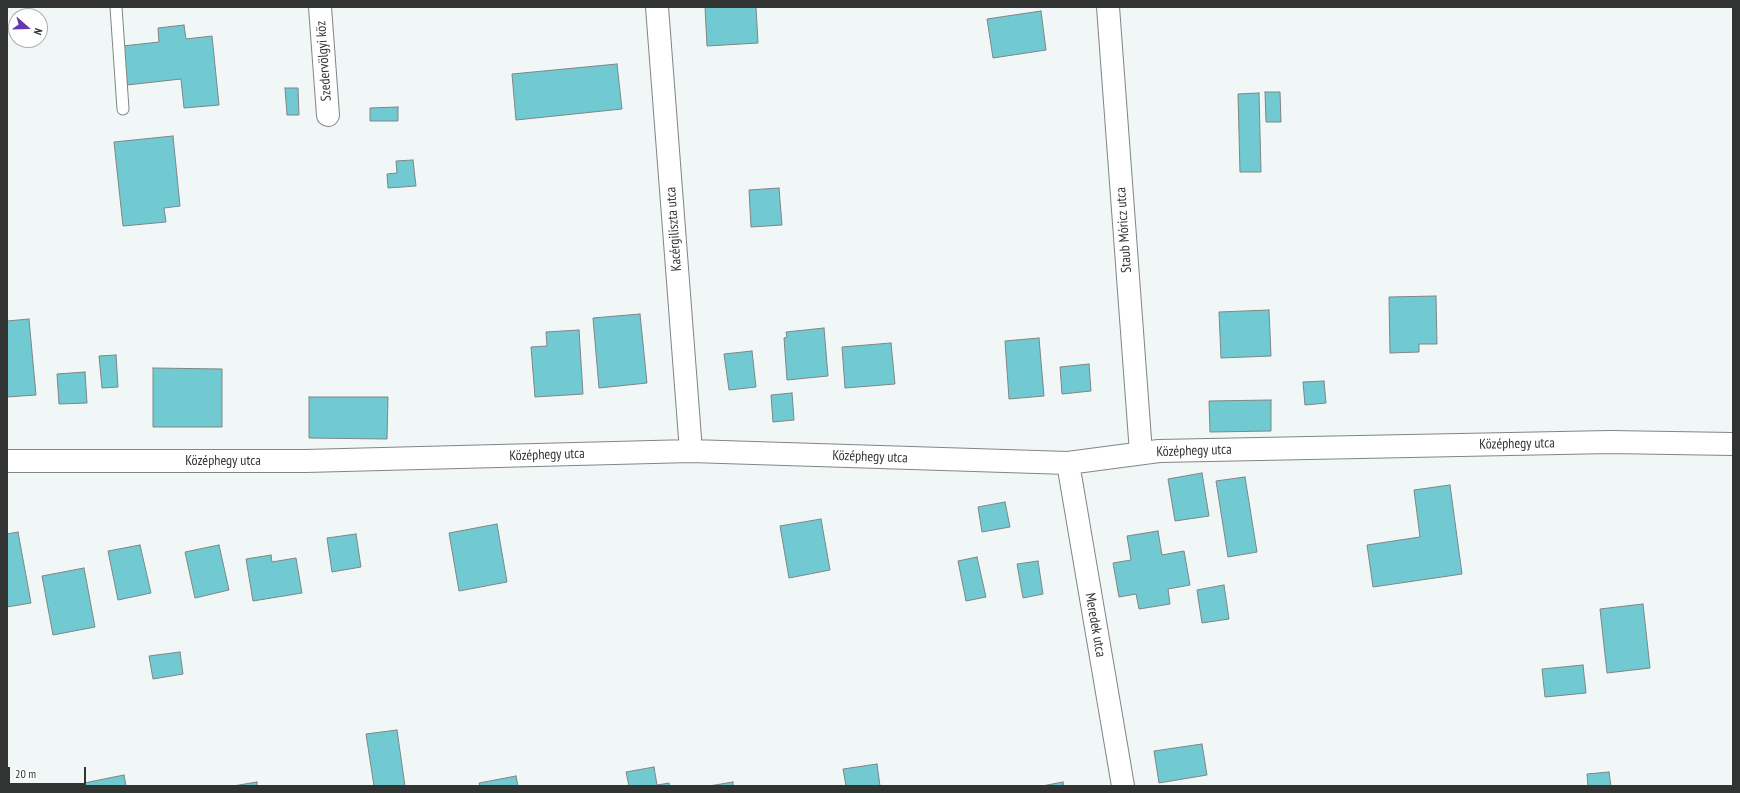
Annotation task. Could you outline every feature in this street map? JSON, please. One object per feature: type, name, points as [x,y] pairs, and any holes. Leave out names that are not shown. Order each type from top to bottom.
[{"type":"street","name":"Szedervölgyi köz","points":[[320,7],[328,115]]},
{"type":"street","name":"Kacérgiliszta utca","points":[[657,7],[691,451]]},
{"type":"street","name":"Staub Móricz utca","points":[[1108,7],[1140,453]]},
{"type":"street","name":"Középhegy utca","points":[[7,461],[305,461],[691,451],[1068,463],[1140,453],[1602,442],[1733,444]]},
{"type":"street","name":"Meredek utca","points":[[1068,463],[1123,786]]},
{"type":"lane","points":[[116,7],[123,109]]},
{"type":"building","points":[[705,7],[756,7],[758,43],[707,46]]},
{"type":"building","points":[[1041,11],[1046,50],[993,58],[987,19]]},
{"type":"building","points":[[184,25],[186,39],[212,36],[219,105],[184,108],[181,79],[127,85],[123,46],[159,42],[158,28]]},
{"type":"building","points":[[617,64],[622,109],[516,120],[512,74]]},
{"type":"building","points":[[285,88],[298,88],[299,115],[287,115]]},
{"type":"building","points":[[1265,92],[1280,92],[1281,122],[1266,122]]},
{"type":"building","points":[[1259,93],[1261,172],[1240,172],[1238,94]]},
{"type":"building","points":[[398,107],[398,121],[370,121],[370,108]]},
{"type":"building","points":[[173,136],[180,206],[164,208],[166,222],[123,226],[114,142]]},
{"type":"building","points":[[413,160],[416,186],[388,188],[387,174],[397,173],[396,161]]},
{"type":"building","points":[[779,188],[782,225],[751,227],[749,190]]},
{"type":"building","points":[[1436,296],[1437,344],[1419,344],[1419,352],[1390,353],[1389,297]]},
{"type":"building","points":[[1269,310],[1271,356],[1221,358],[1219,312]]},
{"type":"building","points":[[640,314],[647,383],[599,388],[593,318]]},
{"type":"building","points":[[29,319],[36,395],[7,397],[7,321]]},
{"type":"building","points":[[824,328],[828,376],[787,380],[784,338],[787,337],[786,332]]},
{"type":"building","points":[[579,330],[583,394],[535,397],[531,347],[547,346],[546,332]]},
{"type":"building","points":[[1039,338],[1044,396],[1009,399],[1005,341]]},
{"type":"building","points":[[891,343],[895,384],[845,388],[842,347]]},
{"type":"building","points":[[752,351],[756,387],[729,390],[724,354]]},
{"type":"building","points":[[116,355],[118,387],[102,388],[99,356]]},
{"type":"building","points":[[1089,364],[1091,391],[1062,394],[1060,367]]},
{"type":"building","points":[[153,368],[222,369],[222,427],[153,427]]},
{"type":"building","points":[[85,372],[87,403],[59,404],[57,374]]},
{"type":"building","points":[[1324,381],[1326,403],[1305,405],[1303,382]]},
{"type":"building","points":[[792,393],[794,420],[773,422],[771,395]]},
{"type":"building","points":[[309,397],[388,397],[387,439],[309,438]]},
{"type":"building","points":[[1271,400],[1271,431],[1210,432],[1209,401]]},
{"type":"building","points":[[1202,473],[1209,516],[1175,521],[1168,479]]},
{"type":"building","points":[[1245,477],[1257,552],[1228,557],[1216,481]]},
{"type":"building","points":[[1450,485],[1462,574],[1373,587],[1367,545],[1420,537],[1414,490]]},
{"type":"building","points":[[1005,502],[1010,527],[982,532],[978,507]]},
{"type":"building","points":[[821,519],[830,570],[789,578],[780,526]]},
{"type":"building","points":[[497,524],[507,582],[459,591],[449,533]]},
{"type":"building","points":[[1158,531],[1162,555],[1184,551],[1190,585],[1168,589],[1170,604],[1139,609],[1136,594],[1119,597],[1113,563],[1131,560],[1127,536]]},
{"type":"building","points":[[18,532],[31,603],[7,607],[7,534]]},
{"type":"building","points":[[356,534],[361,567],[332,572],[327,538]]},
{"type":"building","points":[[140,545],[151,593],[118,600],[108,551]]},
{"type":"building","points":[[219,545],[229,590],[195,598],[185,552]]},
{"type":"building","points":[[271,555],[272,562],[296,558],[302,593],[253,601],[246,559]]},
{"type":"building","points":[[977,557],[986,597],[966,601],[958,561]]},
{"type":"building","points":[[1038,561],[1043,594],[1023,598],[1017,564]]},
{"type":"building","points":[[84,568],[95,627],[53,635],[42,576]]},
{"type":"building","points":[[1224,585],[1229,619],[1202,623],[1197,590]]},
{"type":"building","points":[[1643,604],[1650,668],[1607,673],[1600,609]]},
{"type":"building","points":[[180,652],[183,674],[153,679],[149,656]]},
{"type":"building","points":[[1583,665],[1586,693],[1545,697],[1542,669]]},
{"type":"building","points":[[397,730],[405,786],[374,786],[366,734]]},
{"type":"building","points":[[1202,744],[1207,775],[1159,783],[1154,751]]},
{"type":"building","points":[[877,764],[880,786],[846,786],[843,769]]},
{"type":"building","points":[[654,767],[657,785],[669,783],[670,786],[629,786],[626,772]]},
{"type":"building","points":[[1609,772],[1611,786],[1588,786],[1587,774]]},
{"type":"building","points":[[124,775],[126,786],[84,786],[84,783]]},
{"type":"building","points":[[516,776],[518,786],[480,786],[479,783]]},
{"type":"building","points":[[257,782],[257,786],[233,786]]},
{"type":"building","points":[[733,782],[733,786],[709,786]]},
{"type":"building","points":[[1063,782],[1064,786],[1042,786]]}]
